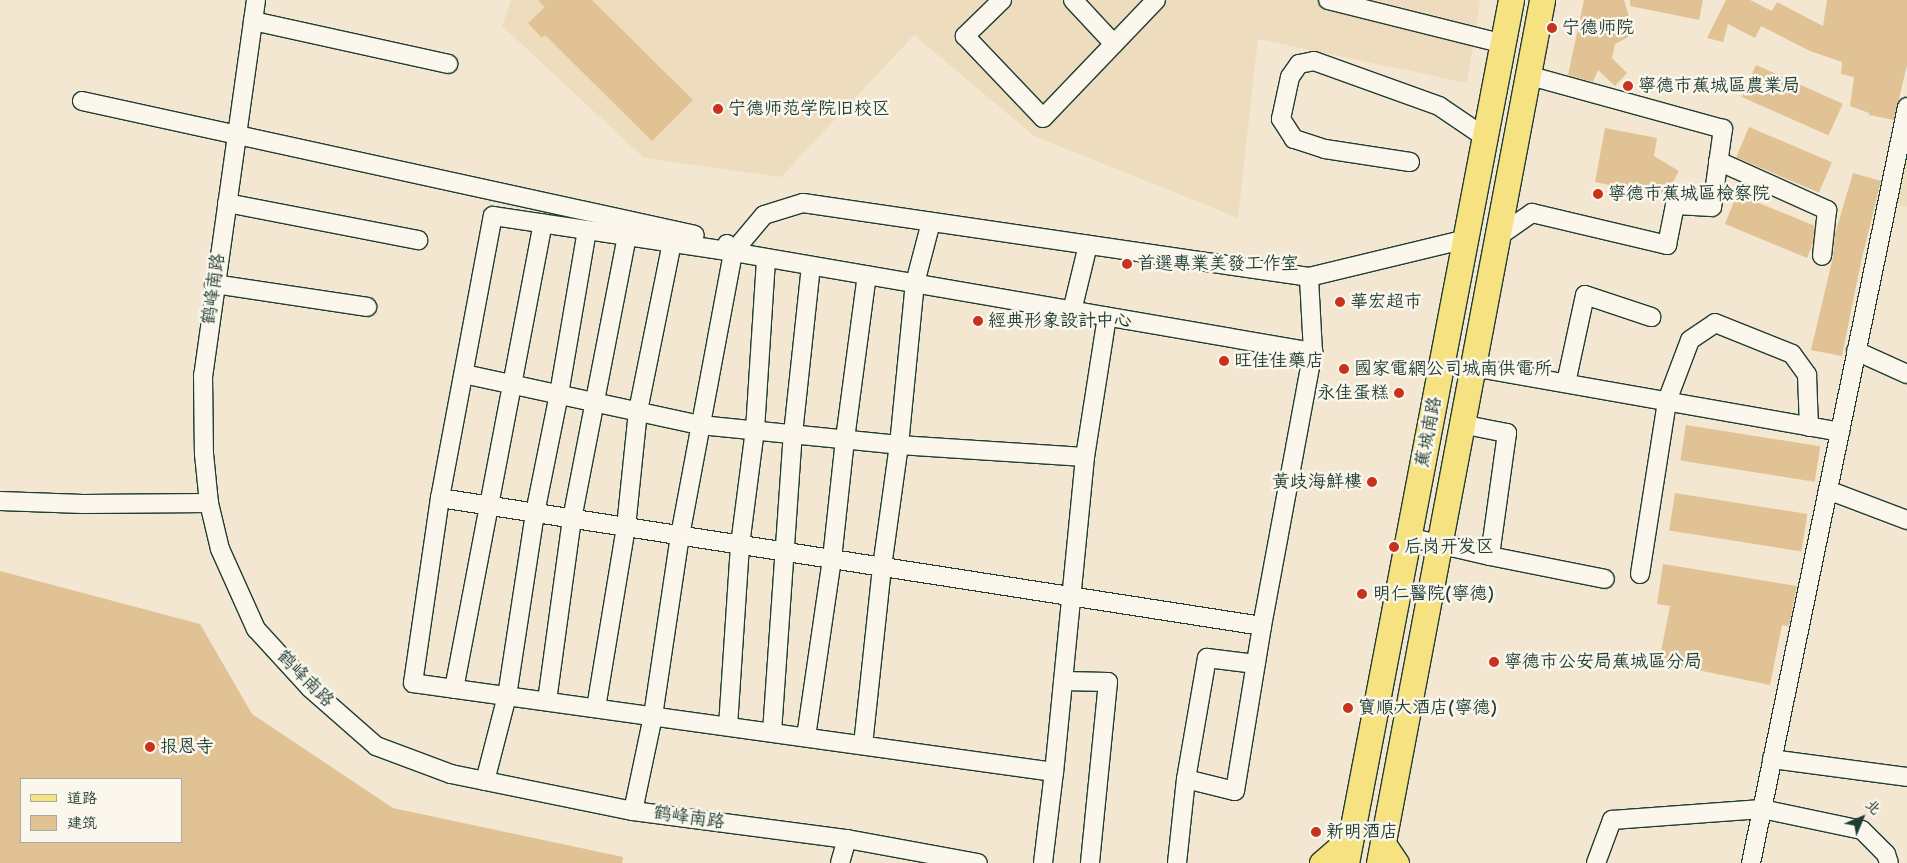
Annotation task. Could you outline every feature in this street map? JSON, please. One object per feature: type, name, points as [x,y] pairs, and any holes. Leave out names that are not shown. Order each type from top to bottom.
[{"type":"highway","name":"蕉城南路","points":[[1346,863],[1512,0]]},
{"type":"highway","name":"蕉城南路","points":[[1381,852],[1542,0]]},
{"type":"main road","points":[[1322,863],[1351,837]]},
{"type":"main road","points":[[1381,852],[1398,863]]},
{"type":"street","name":"鹤峰南路","points":[[256,0],[214,284],[203,375],[204,454],[209,503],[220,549],[256,629],[310,688],[376,746],[451,774],[633,811],[847,839],[978,863]]},
{"type":"street","points":[[1002,0],[965,36],[1043,118],[1156,0]]},
{"type":"street","points":[[1073,0],[1114,44]]},
{"type":"street","points":[[1328,0],[1504,44]]},
{"type":"street","points":[[253,21],[448,64]]},
{"type":"street","points":[[1410,162],[1325,149],[1294,139],[1280,119],[1290,77],[1299,64],[1314,61],[1440,106],[1486,138]]},
{"type":"street","points":[[1496,238],[1532,212],[1667,246],[1675,205],[1712,207],[1722,129],[1527,74]]},
{"type":"street","points":[[82,101],[725,242],[733,252]]},
{"type":"street","points":[[1751,863],[1907,107]]},
{"type":"street","points":[[1718,161],[1826,210],[1822,256]]},
{"type":"street","points":[[227,203],[418,240]]},
{"type":"street","points":[[633,811],[653,716],[680,536],[733,252],[764,215],[803,203],[1309,277],[1466,238]]},
{"type":"street","points":[[1054,772],[413,683],[440,498],[493,216],[733,252],[1313,352]]},
{"type":"street","points":[[864,745],[882,567],[899,444],[915,283],[931,222]]},
{"type":"street","points":[[454,689],[487,506],[513,384],[543,223]]},
{"type":"street","points":[[486,781],[507,696],[535,513],[559,394],[587,230]]},
{"type":"street","points":[[547,701],[572,519],[626,236]]},
{"type":"street","points":[[596,708],[626,527],[638,411],[672,243]]},
{"type":"street","points":[[1072,311],[1088,245]]},
{"type":"street","points":[[728,726],[740,545],[755,430],[766,258]]},
{"type":"street","points":[[772,732],[783,552],[793,434],[812,266]]},
{"type":"street","points":[[806,737],[832,559],[845,439],[867,275]]},
{"type":"street","points":[[1186,779],[1235,791],[1262,626],[1313,352],[1309,277]]},
{"type":"street","points":[[214,284],[367,307]]},
{"type":"street","points":[[1566,383],[1584,295],[1651,317]]},
{"type":"street","points":[[1044,863],[1085,457],[1107,316]]},
{"type":"street","points":[[1640,574],[1667,402],[1690,340],[1715,323],[1792,354],[1807,375],[1809,427]]},
{"type":"street","points":[[1856,351],[1907,374]]},
{"type":"street","points":[[1472,367],[1840,432]]},
{"type":"street","points":[[464,374],[700,424],[899,444],[1085,457]]},
{"type":"street","points":[[1461,424],[1507,433],[1490,556]]},
{"type":"street","points":[[1828,490],[1907,520]]},
{"type":"street","points":[[440,498],[1262,626]]},
{"type":"street","points":[[0,501],[83,504],[209,503]]},
{"type":"street","points":[[1408,537],[1605,579]]},
{"type":"street","points":[[1177,863],[1186,779],[1207,658],[1256,664]]},
{"type":"street","points":[[1063,681],[1108,682],[1090,863]]},
{"type":"street","points":[[1772,759],[1907,778]]},
{"type":"street","points":[[1596,863],[1612,820],[1762,809],[1862,830],[1886,854],[1889,863]]},
{"type":"street","points":[[840,863],[847,839]]},
{"type":"shaded area","name":"宁德师范学院旧校区","points":[[511,0],[1480,0],[1467,83],[1258,39],[1238,218],[1034,136],[914,35],[781,177],[644,158],[502,26]]},
{"type":"shaded area","points":[[1907,148],[1907,207],[1894,204]]},
{"type":"building","points":[[538,0],[592,0],[693,100],[652,141],[545,35],[542,38],[528,23],[545,7]]},
{"type":"building","points":[[1584,0],[1624,0],[1634,34],[1615,44],[1612,58],[1627,73],[1615,86],[1598,70],[1593,82],[1568,75]]},
{"type":"building","points":[[1630,0],[1703,0],[1699,20],[1630,6]]},
{"type":"building","points":[[1726,0],[1750,0],[1772,11],[1777,2],[1823,26],[1827,0],[1907,0],[1907,65],[1894,120],[1869,115],[1869,113],[1850,106],[1854,77],[1841,74],[1842,62],[1810,51],[1761,26],[1755,38],[1728,24],[1723,42],[1707,38]]},
{"type":"building","points":[[1756,65],[1843,104],[1829,136],[1742,97]]},
{"type":"building","points":[[1749,127],[1832,162],[1819,193],[1736,157]]},
{"type":"building","points":[[1605,128],[1657,138],[1654,156],[1679,171],[1665,197],[1595,182]]},
{"type":"building","points":[[1853,173],[1881,181],[1861,262],[1842,356],[1811,350],[1833,257],[1835,234]]},
{"type":"building","points":[[1737,194],[1815,226],[1813,243],[1807,258],[1725,224]]},
{"type":"building","points":[[1686,425],[1820,446],[1815,482],[1680,461]]},
{"type":"building","points":[[1675,493],[1807,514],[1801,551],[1669,531]]},
{"type":"building","points":[[1663,564],[1797,586],[1789,626],[1782,625],[1770,685],[1659,662],[1670,606],[1657,604]]},
{"type":"building","name":"报恩寺","points":[[0,571],[200,624],[252,714],[393,808],[623,857],[622,863],[0,863]]},
{"type":"place","name":"宁德师院","points":[[1552,28]]},
{"type":"place","name":"寧德市蕉城區農業局","points":[[1628,86]]},
{"type":"place","name":"宁德师范学院旧校区","points":[[718,109]]},
{"type":"place","name":"寧德市蕉城區檢察院","points":[[1598,194]]},
{"type":"place","name":"首選專業美發工作室","points":[[1127,264]]},
{"type":"place","name":"華宏超市","points":[[1340,302]]},
{"type":"place","name":"經典形象設計中心","points":[[978,321]]},
{"type":"place","name":"旺佳佳藥店","points":[[1224,361]]},
{"type":"place","name":"國家電網公司城南供電所","points":[[1344,369]]},
{"type":"place","name":"永佳蛋糕","points":[[1399,393]]},
{"type":"place","name":"黃歧海鮮樓","points":[[1372,482]]},
{"type":"place","name":"后岗开发区","points":[[1394,547]]},
{"type":"place","name":"明仁醫院(寧德)","points":[[1362,594]]},
{"type":"place","name":"寧德市公安局蕉城區分局","points":[[1494,662]]},
{"type":"place","name":"寶順大酒店(寧德)","points":[[1348,708]]},
{"type":"place","name":"报恩寺","points":[[150,747]]},
{"type":"place","name":"新明酒店","points":[[1316,832]]}]
